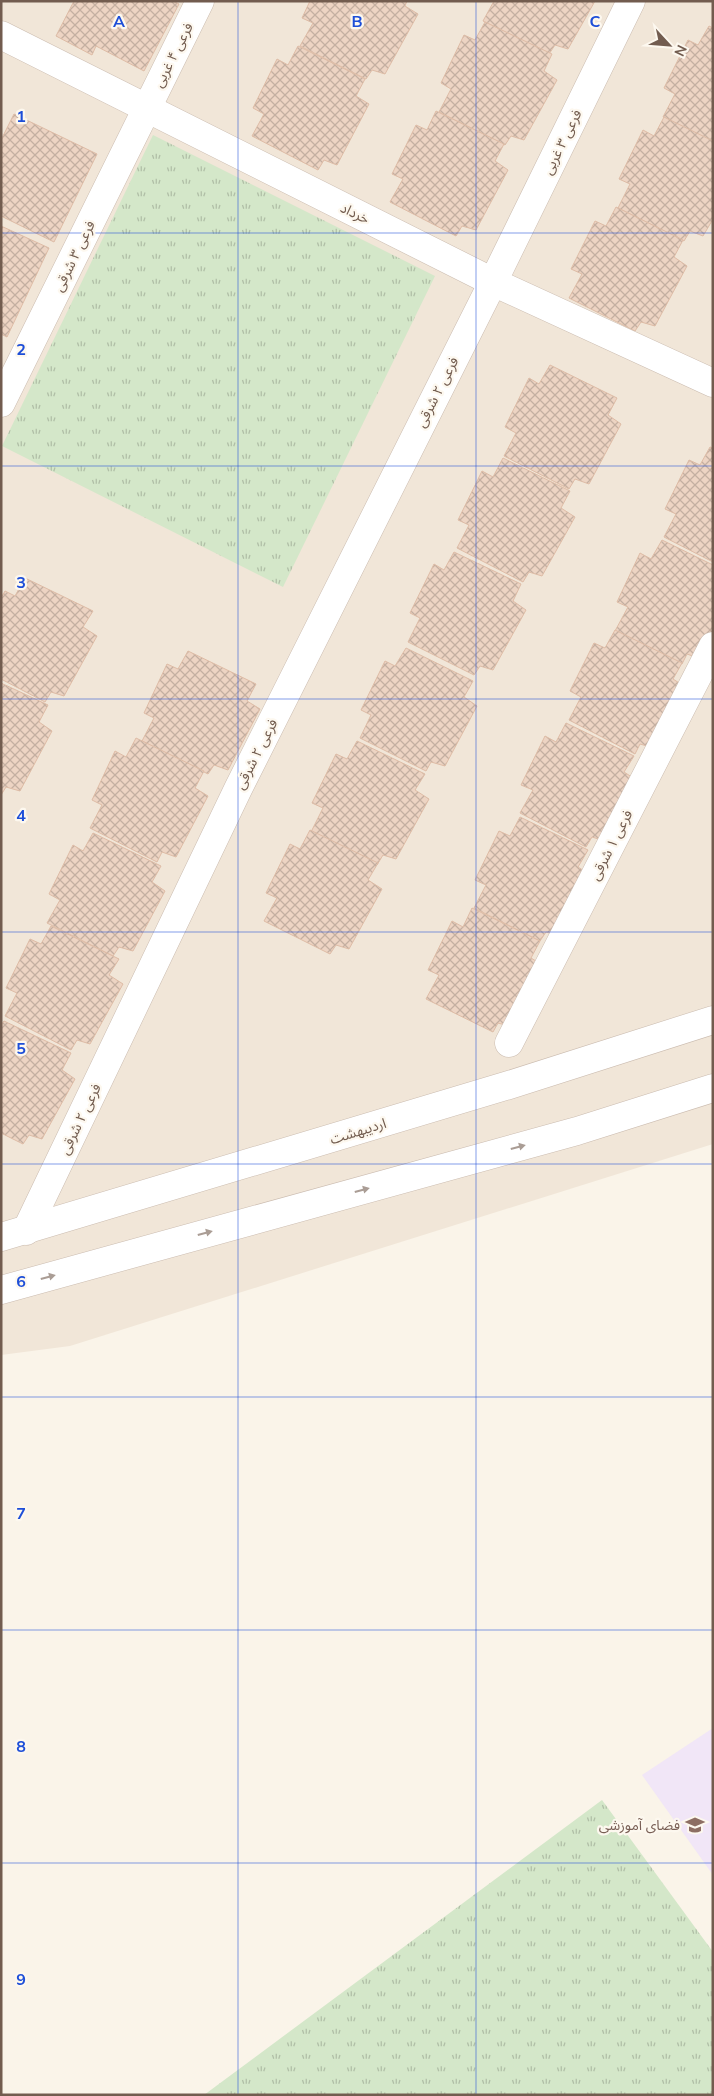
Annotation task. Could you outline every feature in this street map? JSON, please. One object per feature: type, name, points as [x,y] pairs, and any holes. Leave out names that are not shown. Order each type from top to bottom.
[{"type":"street","name":"فرعی ۴ غربی","points":[[146,109],[200,1]]},
{"type":"street","name":"فرعی ۳ غربی","points":[[493,282],[631,1]]},
{"type":"street","name":"خرداد","points":[[1,35],[493,282],[713,383]]},
{"type":"street","name":"فرعی ۳ شرقی","points":[[1,403],[146,109]]},
{"type":"street","name":"فرعی ۲ شرقی","points":[[14,1234],[493,282]]},
{"type":"street","name":"فرعی ۱ شرقی","points":[[510,1043],[713,646]]},
{"type":"street","name":"اردیبهشت","points":[[14,1234],[509,1085],[713,1020]]},
{"type":"street","points":[[1,1290],[577,1131],[713,1088]]},
{"type":"shaded area","points":[[1,1],[713,1],[713,1144],[70,1346],[1,1355]]},
{"type":"shaded area","name":"فضای آموزشی","points":[[713,1728],[713,1875],[642,1775]]},
{"type":"green space","points":[[153,135],[435,276],[283,587],[2,446]]},
{"type":"green space","points":[[602,1800],[713,1952],[713,2095],[204,2095]]},
{"type":"building","points":[[74,1],[173,1],[179,4],[144,71],[96,46],[92,55],[56,36]]},
{"type":"building","points":[[310,1],[407,1],[405,6],[418,14],[385,74],[372,70],[366,79],[300,46],[313,23],[302,18]]},
{"type":"building","points":[[494,1],[595,1],[568,49],[555,45],[549,54],[483,21]]},
{"type":"building","points":[[485,22],[552,54],[544,71],[557,80],[524,140],[511,136],[505,145],[439,112],[451,89],[441,83],[464,35],[475,40]]},
{"type":"building","points":[[709,26],[713,28],[713,142],[663,117],[675,94],[664,88],[688,40],[698,45]]},
{"type":"building","points":[[298,46],[365,79],[356,96],[369,104],[337,165],[324,160],[318,170],[252,136],[264,114],[253,108],[277,59],[288,65]]},
{"type":"building","points":[[436,111],[504,144],[495,161],[508,170],[476,230],[462,226],[456,236],[390,202],[403,179],[392,174],[416,125],[427,130]]},
{"type":"building","points":[[14,114],[97,154],[54,242],[1,216],[1,140]]},
{"type":"building","points":[[664,117],[713,141],[713,219],[703,236],[690,231],[684,241],[618,208],[630,184],[619,179],[643,130],[654,136]]},
{"type":"building","points":[[616,207],[683,240],[674,257],[687,266],[655,326],[641,322],[635,331],[569,298],[582,274],[571,269],[595,221],[606,226]]},
{"type":"building","points":[[1,226],[49,248],[7,337],[1,334]]},
{"type":"building","points":[[550,365],[617,398],[608,415],[621,424],[589,484],[575,479],[569,489],[504,456],[516,433],[505,427],[529,378],[539,384]]},
{"type":"building","points":[[710,447],[713,448],[713,562],[664,537],[676,514],[665,509],[689,460],[700,465]]},
{"type":"building","points":[[503,458],[570,491],[561,508],[575,517],[542,576],[529,572],[523,582],[457,548],[469,525],[458,520],[482,471],[493,477]]},
{"type":"building","points":[[662,540],[713,565],[713,636],[701,659],[687,654],[682,664],[615,631],[628,607],[617,602],[640,553],[651,559]]},
{"type":"building","points":[[454,552],[521,584],[513,601],[526,610],[493,670],[480,666],[474,675],[408,642],[420,618],[410,613],[434,564],[444,570]]},
{"type":"building","points":[[25,578],[93,611],[83,627],[97,636],[64,696],[51,692],[45,702],[1,679],[1,598],[5,591],[15,596]]},
{"type":"building","points":[[615,630],[682,663],[673,679],[687,688],[654,748],[640,744],[635,754],[569,720],[581,697],[570,691],[594,643],[605,648]]},
{"type":"building","points":[[406,648],[473,681],[464,697],[477,706],[445,766],[431,762],[426,771],[360,738],[371,715],[361,710],[385,661],[395,666]]},
{"type":"building","points":[[188,651],[256,684],[247,701],[260,709],[228,770],[214,765],[208,774],[142,741],[154,718],[144,713],[167,664],[178,669]]},
{"type":"building","points":[[1,683],[48,705],[39,722],[52,731],[20,791],[6,787],[1,795]]},
{"type":"building","points":[[566,723],[634,756],[624,772],[638,781],[605,841],[592,837],[586,847],[520,813],[533,790],[521,785],[545,736],[556,742]]},
{"type":"building","points":[[136,738],[204,771],[195,788],[208,796],[176,857],[162,852],[157,862],[90,828],[102,805],[92,800],[115,751],[126,757]]},
{"type":"building","points":[[357,741],[425,774],[415,790],[429,799],[396,859],[383,855],[377,865],[311,832],[323,808],[312,803],[336,754],[347,759]]},
{"type":"building","points":[[520,817],[588,850],[578,867],[592,876],[559,936],[546,932],[540,941],[474,908],[486,885],[475,880],[499,831],[510,836]]},
{"type":"building","points":[[310,830],[378,863],[368,880],[382,889],[349,949],[336,945],[330,954],[264,921],[277,898],[266,893],[290,844],[300,849]]},
{"type":"building","points":[[93,833],[161,866],[152,882],[165,891],[133,951],[119,947],[113,956],[47,923],[60,900],[49,894],[73,845],[83,851]]},
{"type":"building","points":[[472,908],[540,941],[531,958],[544,966],[512,1027],[498,1023],[493,1032],[426,999],[439,975],[428,970],[452,921],[463,927]]},
{"type":"building","points":[[51,926],[119,959],[109,975],[123,984],[90,1044],[77,1040],[71,1050],[5,1016],[17,993],[6,988],[30,939],[41,944]]},
{"type":"building","points":[[4,1021],[71,1053],[62,1070],[75,1079],[42,1139],[29,1135],[23,1144],[1,1133],[1,1025]]},
{"type":"place","name":"فضای آموزشی","points":[[695,1825]]}]
